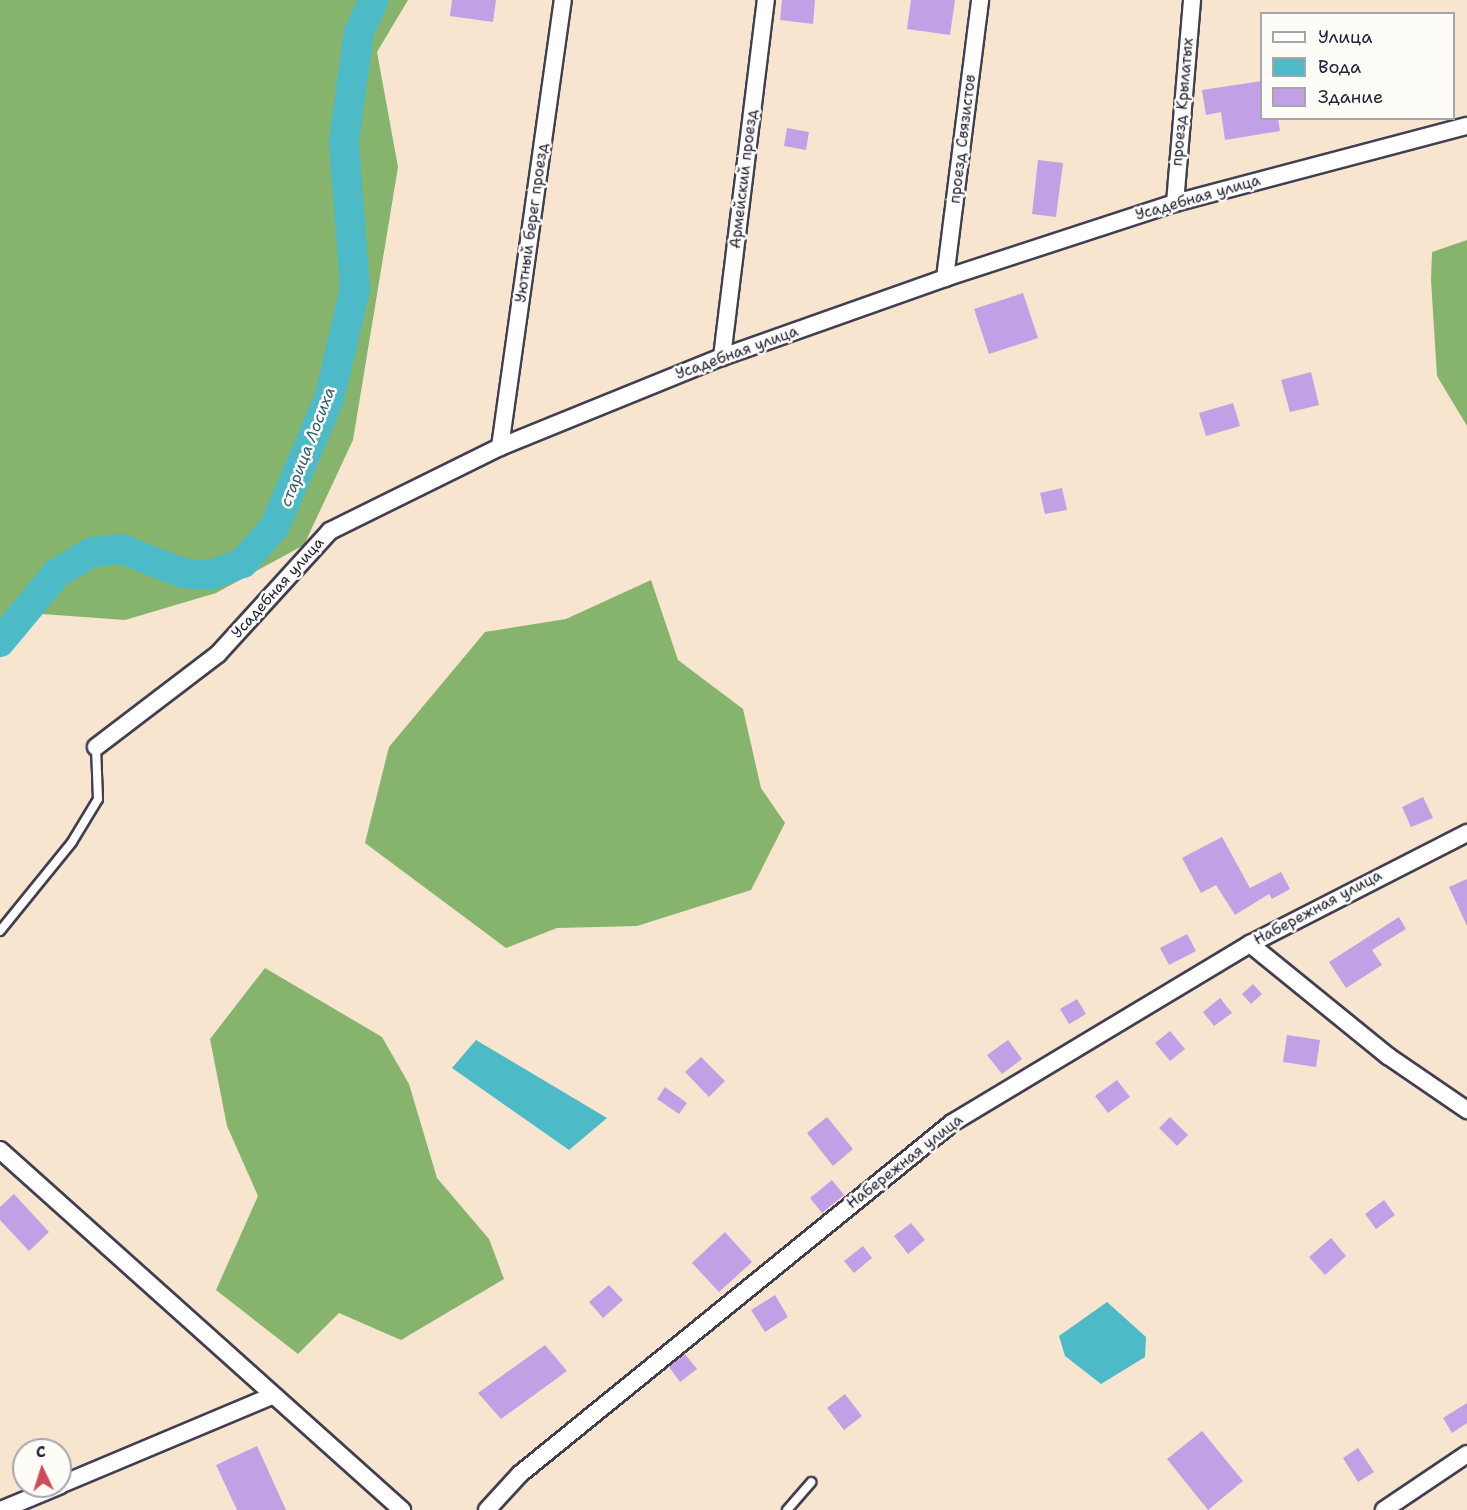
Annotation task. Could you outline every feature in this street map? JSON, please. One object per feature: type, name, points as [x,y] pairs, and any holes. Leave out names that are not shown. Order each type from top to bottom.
[{"type":"street","name":"Уютный берег проезд","points":[[500,447],[563,0]]},
{"type":"street","name":"Армейский проезд","points":[[722,357],[766,0]]},
{"type":"street","name":"проезд Связистов","points":[[945,278],[980,0]]},
{"type":"street","name":"проезд Крылатых","points":[[1174,203],[1192,0]]},
{"type":"street","name":"Усадебная улица","points":[[96,747],[218,654],[330,531],[500,447],[722,357],[945,278],[1174,203],[1467,126]]},
{"type":"street","name":"Набережная улица","points":[[487,1510],[520,1474],[952,1124],[1250,944],[1467,833]]},
{"type":"street","points":[[1250,944],[1388,1056],[1467,1110]]},
{"type":"street","points":[[2,1156],[402,1510]]},
{"type":"street","points":[[72,1481],[272,1396]]},
{"type":"street","points":[[1384,1510],[1467,1454]]},
{"type":"street","points":[[1,1510],[30,1498]]},
{"type":"lane","points":[[0,931],[72,842],[98,799],[96,747]]},
{"type":"lane","points":[[787,1510],[811,1482]]},
{"type":"green space","points":[[0,0],[408,0],[377,52],[398,167],[353,440],[304,545],[216,593],[125,620],[42,614],[0,627]]},
{"type":"green space","points":[[1467,240],[1467,426],[1437,376],[1431,280],[1432,252]]},
{"type":"green space","points":[[651,580],[678,660],[743,709],[761,788],[785,823],[751,890],[637,926],[557,928],[506,948],[365,843],[389,747],[485,632],[566,619]]},
{"type":"green space","points":[[265,968],[382,1037],[409,1084],[437,1178],[489,1239],[504,1279],[401,1340],[339,1313],[298,1354],[216,1290],[258,1196],[227,1126],[210,1039]]},
{"type":"water","points":[[476,1040],[607,1118],[569,1150],[452,1068]]},
{"type":"water","points":[[1107,1302],[1146,1337],[1145,1357],[1101,1384],[1065,1356],[1059,1336]]},
{"type":"building","points":[[452,0],[496,0],[493,22],[450,16]]},
{"type":"building","points":[[782,0],[815,0],[813,24],[780,20]]},
{"type":"building","points":[[911,0],[955,0],[950,35],[907,29]]},
{"type":"building","points":[[1260,81],[1260,120],[1278,120],[1280,131],[1225,140],[1221,112],[1206,115],[1202,90]]},
{"type":"building","points":[[787,128],[809,132],[806,150],[784,146]]},
{"type":"building","points":[[1038,160],[1063,163],[1056,217],[1032,214]]},
{"type":"building","points":[[1023,293],[1038,338],[989,354],[974,309]]},
{"type":"building","points":[[1311,372],[1319,405],[1290,412],[1281,380]]},
{"type":"building","points":[[1233,403],[1240,426],[1206,436],[1199,413]]},
{"type":"building","points":[[1062,488],[1067,510],[1045,514],[1040,493]]},
{"type":"building","points":[[1423,797],[1433,818],[1411,827],[1402,807]]},
{"type":"building","points":[[1222,837],[1250,888],[1281,872],[1290,889],[1272,899],[1269,894],[1235,915],[1216,885],[1201,893],[1182,858]]},
{"type":"building","points":[[1467,879],[1467,926],[1449,887]]},
{"type":"building","points":[[1399,917],[1406,929],[1372,950],[1382,965],[1346,988],[1329,962]]},
{"type":"building","points":[[1187,934],[1196,951],[1169,965],[1160,948]]},
{"type":"building","points":[[1253,984],[1262,994],[1251,1004],[1242,994]]},
{"type":"building","points":[[1220,998],[1232,1013],[1214,1026],[1203,1012]]},
{"type":"building","points":[[1077,999],[1086,1014],[1069,1024],[1060,1009]]},
{"type":"building","points":[[1170,1031],[1185,1049],[1170,1061],[1155,1043]]},
{"type":"building","points":[[1287,1035],[1320,1040],[1316,1067],[1283,1062]]},
{"type":"building","points":[[1008,1040],[1022,1059],[1002,1074],[987,1055]]},
{"type":"building","points":[[701,1057],[725,1081],[709,1097],[685,1072]]},
{"type":"building","points":[[1117,1080],[1130,1097],[1108,1113],[1095,1096]]},
{"type":"building","points":[[665,1087],[687,1103],[679,1114],[657,1099]]},
{"type":"building","points":[[827,1117],[853,1149],[833,1166],[807,1133]]},
{"type":"building","points":[[1170,1117],[1188,1135],[1177,1146],[1159,1128]]},
{"type":"building","points":[[832,1180],[844,1195],[822,1213],[810,1198]]},
{"type":"building","points":[[14,1194],[49,1232],[29,1251],[0,1220],[0,1207]]},
{"type":"building","points":[[1384,1200],[1395,1215],[1376,1229],[1365,1214]]},
{"type":"building","points":[[911,1223],[925,1240],[908,1254],[894,1236]]},
{"type":"building","points":[[725,1232],[752,1262],[719,1292],[692,1263]]},
{"type":"building","points":[[1331,1238],[1346,1256],[1325,1275],[1309,1257]]},
{"type":"building","points":[[863,1246],[872,1258],[854,1273],[844,1261]]},
{"type":"building","points":[[609,1285],[623,1300],[603,1318],[589,1302]]},
{"type":"building","points":[[775,1295],[788,1317],[765,1332],[751,1310]]},
{"type":"building","points":[[545,1345],[567,1371],[501,1419],[478,1393]]},
{"type":"building","points":[[685,1354],[697,1369],[680,1382],[669,1367]]},
{"type":"building","points":[[845,1394],[862,1416],[844,1430],[827,1408]]},
{"type":"building","points":[[1467,1403],[1467,1423],[1452,1433],[1443,1418]]},
{"type":"building","points":[[1202,1431],[1243,1481],[1208,1510],[1167,1459]]},
{"type":"building","points":[[257,1446],[286,1510],[237,1510],[216,1465]]},
{"type":"building","points":[[1358,1448],[1374,1472],[1358,1482],[1343,1458]]},
{"type":"waterway","name":"старица Лосиха","points":[[0,642],[57,573],[92,552],[121,549],[183,573],[211,575],[243,563],[275,526],[329,399],[355,289],[344,141],[359,32],[374,0]]}]
